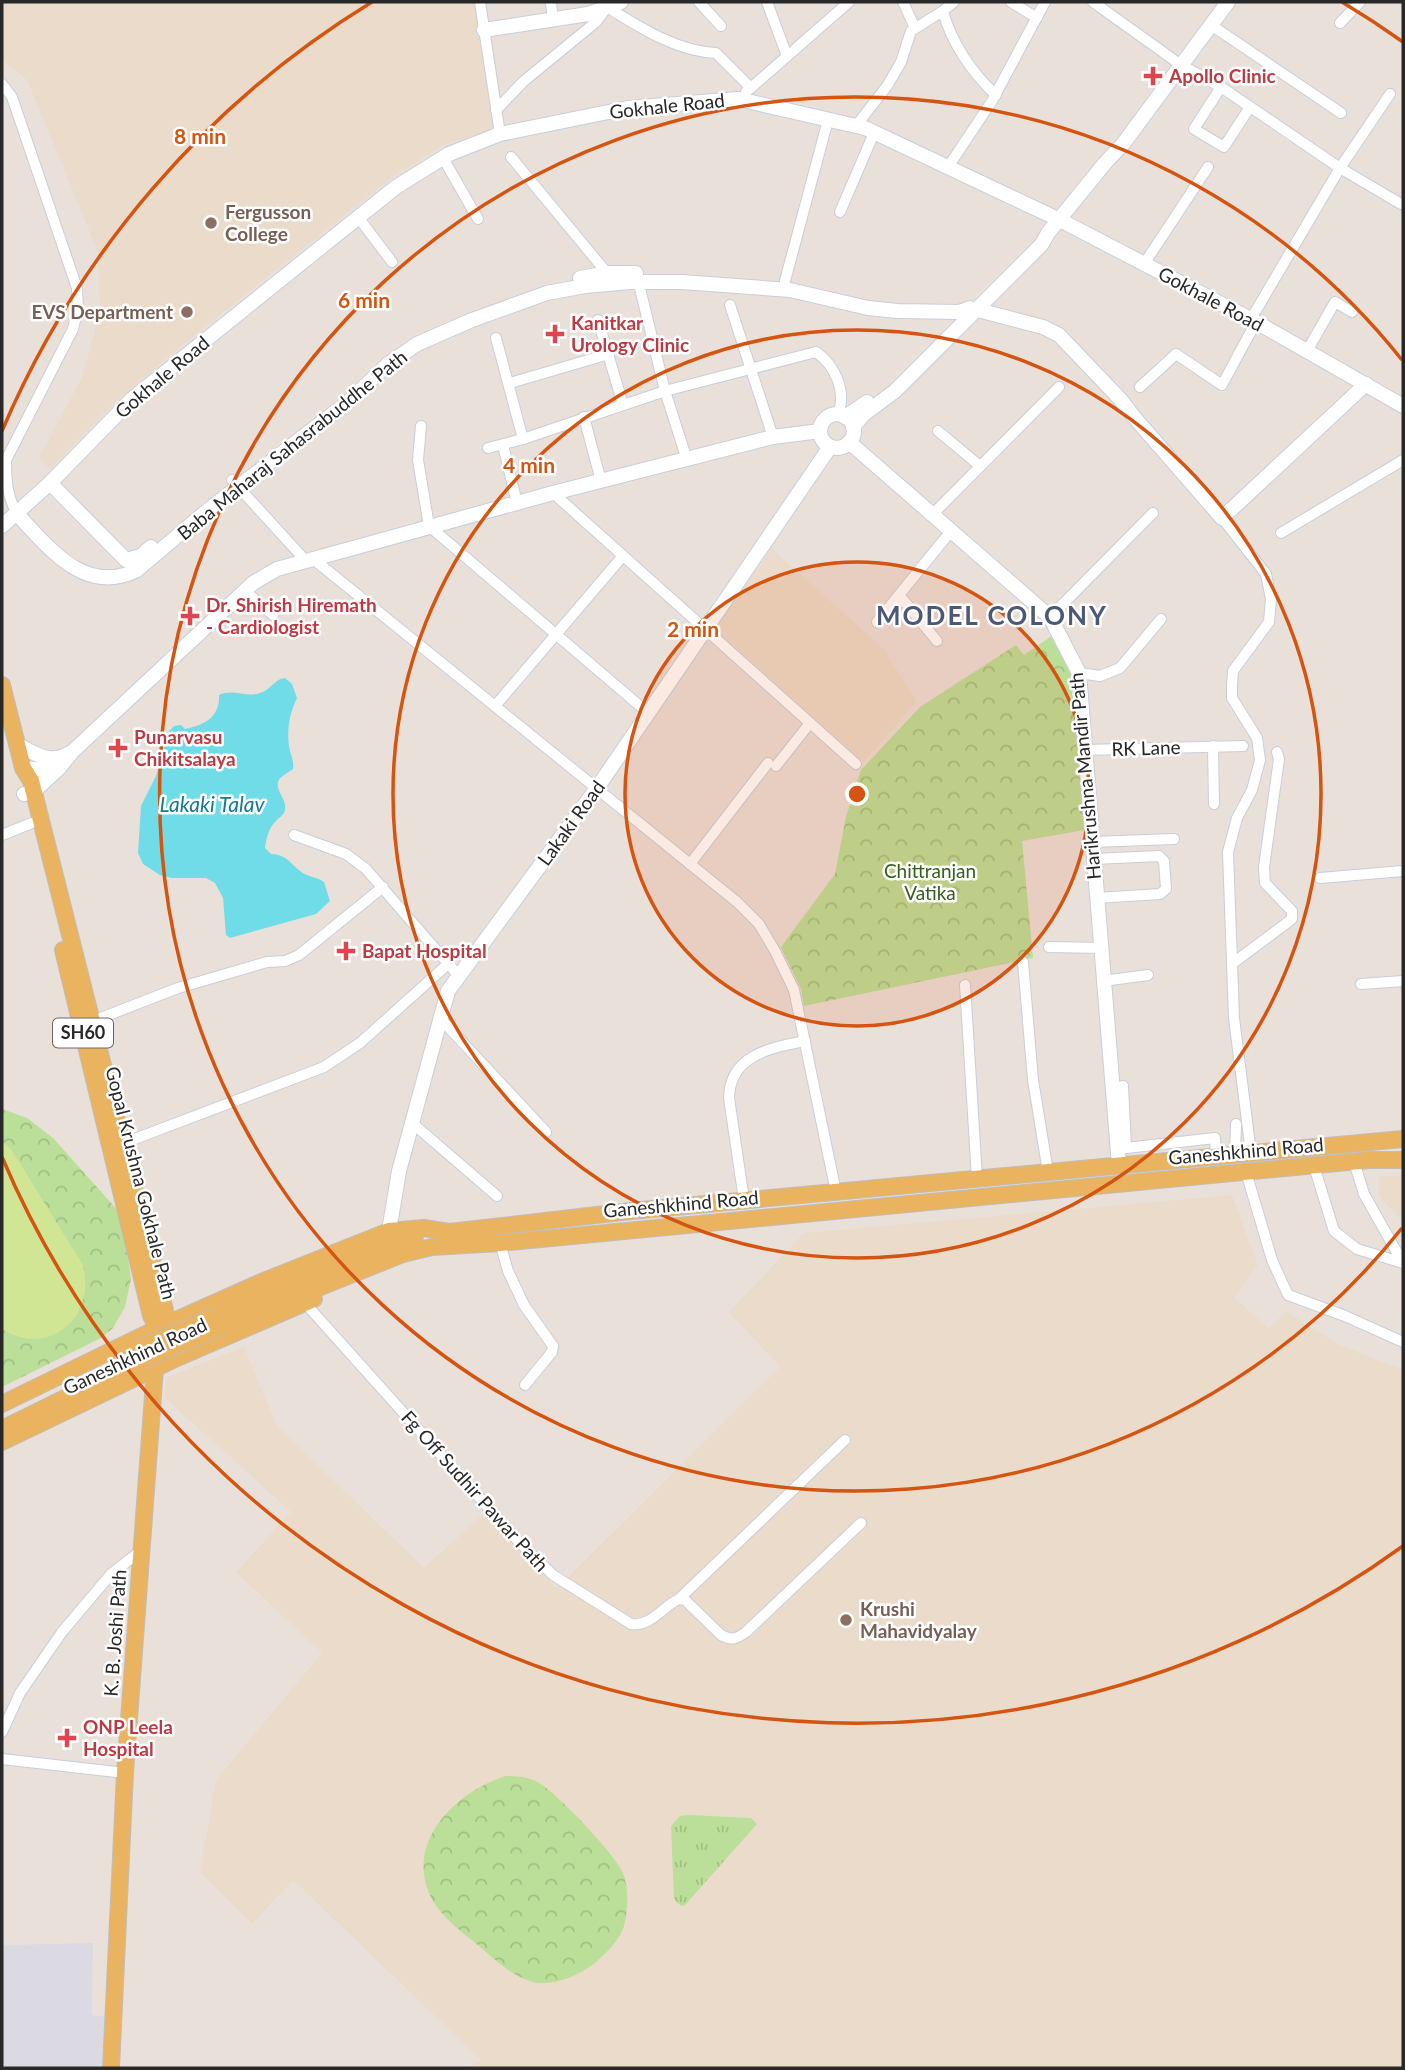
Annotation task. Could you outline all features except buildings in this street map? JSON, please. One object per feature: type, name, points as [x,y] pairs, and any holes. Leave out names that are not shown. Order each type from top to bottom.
[{"type":"main road","name":"Gopal Krushna Gokhale Path","points":[[2,685],[29,793],[93,1021],[165,1310],[158,1328]]},
{"type":"main road","name":"Gopal Krushna Gokhale Path","points":[[2,718],[15,765],[23,768]]},
{"type":"main road","name":"Gopal Krushna Gokhale Path","points":[[29,793],[32,822],[151,1316],[158,1328]]},
{"type":"main road","name":"Ganeshkhind Road","points":[[2,1404],[158,1328],[219,1321],[305,1303],[451,1239],[496,1225],[1403,1139]]},
{"type":"main road","points":[[1361,1161],[1367,1142]]},
{"type":"main road","name":"Ganeshkhind Road","points":[[2,1442],[145,1359],[219,1321],[266,1280],[389,1231],[424,1228],[451,1239],[500,1243],[1361,1161],[1403,1160]]},
{"type":"main road","points":[[2,1429],[219,1321],[400,1240],[451,1239]]},
{"type":"main road","name":"K. B. Joshi Path","points":[[111,2068],[125,1773],[142,1550],[145,1359],[158,1328]]},
{"type":"main road","points":[[2,1415],[145,1359]]},
{"type":"street","points":[[480,2],[500,134]]},
{"type":"street","points":[[699,2],[721,26]]},
{"type":"street","points":[[767,2],[787,56]]},
{"type":"street","points":[[738,99],[849,2]]},
{"type":"street","points":[[903,2],[915,28]]},
{"type":"street","points":[[856,126],[887,86],[901,62],[911,31],[954,2]]},
{"type":"street","points":[[1011,2],[1037,18]]},
{"type":"street","points":[[948,167],[996,95],[1045,2]]},
{"type":"street","points":[[1093,2],[1181,65],[1221,87],[1340,168],[1401,204]]},
{"type":"street","points":[[488,448],[523,439],[665,391],[816,352],[828,360],[834,371],[845,419],[853,435],[849,443],[838,448],[830,447],[822,440],[820,430],[825,419],[845,419],[889,386],[974,309],[1037,240],[1048,233],[1123,144],[1228,2]]},
{"type":"street","points":[[1340,23],[1360,2]]},
{"type":"street","points":[[551,4],[554,19]]},
{"type":"street","points":[[484,30],[588,14],[614,4]]},
{"type":"street","points":[[496,110],[524,80],[596,22],[614,4]]},
{"type":"street","points":[[614,4],[649,33],[697,52],[716,54],[751,88]]},
{"type":"street","points":[[943,11],[947,27],[961,52],[982,83],[996,95]]},
{"type":"street","points":[[1211,25],[1341,113]]},
{"type":"street","points":[[2,84],[12,97],[17,110],[77,288],[78,308],[73,329],[6,460],[9,500],[17,514]]},
{"type":"street","points":[[1221,87],[1194,129],[1224,147],[1250,107]]},
{"type":"street","points":[[1140,387],[1176,354],[1222,385],[1254,320],[1340,168],[1390,94]]},
{"type":"street","name":"Gokhale Road","points":[[2,526],[50,483],[132,399],[396,187],[443,158],[500,134],[628,108],[738,99],[874,132],[1060,220],[1254,320],[1403,406]]},
{"type":"street","points":[[785,281],[828,120]]},
{"type":"street","points":[[840,212],[874,132]]},
{"type":"street","points":[[512,157],[607,273]]},
{"type":"street","points":[[443,158],[478,219]]},
{"type":"street","points":[[1144,264],[1208,167]]},
{"type":"street","points":[[358,217],[392,262]]},
{"type":"street","name":"Baba Maharaj Sahasrabuddhe Path","points":[[50,483],[126,560],[141,556],[348,401],[388,364],[418,344],[545,285],[607,273],[790,290],[868,308],[897,311],[959,312],[974,309]]},
{"type":"street","points":[[637,277],[665,391],[687,460]]},
{"type":"street","name":"Baba Maharaj Sahasrabuddhe Path","points":[[499,306],[547,293],[637,277],[785,281],[870,300],[963,304],[974,309]]},
{"type":"street","points":[[1307,351],[1335,302],[1352,312]]},
{"type":"street","points":[[730,305],[773,437]]},
{"type":"street","points":[[974,309],[1042,327],[1059,335],[1121,400],[1222,518],[1266,575],[1271,599],[1269,622],[1233,671],[1232,698],[1258,737],[1260,760],[1252,790],[1237,818],[1228,852],[1234,1018],[1251,1153]]},
{"type":"street","points":[[598,320],[623,405]]},
{"type":"street","points":[[496,338],[523,439]]},
{"type":"street","points":[[510,383],[609,354]]},
{"type":"street","points":[[1222,518],[1367,384]]},
{"type":"street","points":[[932,514],[1059,387]]},
{"type":"street","points":[[584,417],[601,481]]},
{"type":"street","points":[[421,426],[418,460],[429,526],[647,712]]},
{"type":"street","points":[[29,793],[59,768],[72,752],[253,583],[277,569],[601,481],[773,437],[820,430]]},
{"type":"street","points":[[938,431],[980,466]]},
{"type":"street","name":"Harikrushna Mandir Path","points":[[849,443],[1050,617],[1079,673],[1119,1165]]},
{"type":"street","points":[[503,444],[517,503]]},
{"type":"street","name":"Lakaki Road","points":[[389,1231],[399,1171],[453,969],[597,788],[830,447]]},
{"type":"street","points":[[1282,533],[1403,460]]},
{"type":"street","points":[[235,484],[309,559],[597,788],[737,902],[759,924],[794,990],[836,1192]]},
{"type":"street","name":"Baba Maharaj Sahasrabuddhe Path","points":[[17,514],[64,562],[108,579],[126,576],[137,570],[235,484]]},
{"type":"street","points":[[553,494],[856,764]]},
{"type":"street","points":[[1050,617],[1153,513]]},
{"type":"street","points":[[877,622],[951,531]]},
{"type":"street","points":[[495,706],[622,557]]},
{"type":"street","points":[[245,591],[273,615]]},
{"type":"street","points":[[899,595],[937,641]]},
{"type":"street","points":[[1079,673],[1100,676],[1119,669],[1161,619]]},
{"type":"street","points":[[690,864],[772,764],[810,723]]},
{"type":"street","points":[[17,744],[48,759],[62,758],[72,752]]},
{"type":"street","points":[[1211,746],[1214,804]]},
{"type":"street","name":"RK Lane","points":[[1084,750],[1242,746]]},
{"type":"street","points":[[1233,963],[1292,919],[1292,911],[1265,883],[1264,867],[1279,760],[1277,752]]},
{"type":"street","points":[[23,768],[59,768]]},
{"type":"street","points":[[2,835],[32,822]]},
{"type":"street","points":[[124,1143],[324,1067],[360,1043],[453,969],[366,869],[346,854],[295,835]]},
{"type":"street","points":[[1092,842],[1174,839]]},
{"type":"street","points":[[1093,859],[1159,856],[1164,861],[1166,889],[1160,894],[1097,898]]},
{"type":"street","points":[[1320,878],[1403,871]]},
{"type":"street","points":[[93,1021],[178,988],[267,962],[285,961],[299,955],[383,887]]},
{"type":"street","points":[[1049,947],[1101,948]]},
{"type":"street","points":[[1023,962],[1033,1080],[1048,1172]]},
{"type":"street","points":[[1104,981],[1148,975]]},
{"type":"street","points":[[1361,984],[1403,981]]},
{"type":"street","points":[[965,985],[977,1178]]},
{"type":"street","points":[[439,1017],[546,1132]]},
{"type":"street","points":[[744,1200],[729,1083],[740,1065],[767,1050],[805,1041]]},
{"type":"street","points":[[1112,1089],[1123,1086],[1126,1147],[1215,1138],[1216,1156]]},
{"type":"street","points":[[411,1122],[497,1196]]},
{"type":"street","points":[[1235,1154],[1236,1124]]},
{"type":"street","points":[[1361,1161],[1364,1194],[1403,1263]]},
{"type":"street","points":[[1314,1166],[1334,1231],[1357,1249],[1403,1263]]},
{"type":"street","points":[[1246,1172],[1272,1260],[1288,1294],[1403,1342]]},
{"type":"street","points":[[500,1243],[508,1271],[524,1306],[553,1346],[552,1352],[525,1385]]},
{"type":"street","name":"Fg Off Sudhir Pawar Path","points":[[305,1303],[520,1543],[553,1575],[631,1624],[640,1625],[647,1622],[679,1599],[845,1440]]},
{"type":"street","points":[[679,1599],[685,1600],[722,1635],[728,1639],[736,1639],[861,1523]]},
{"type":"street","points":[[2,1732],[20,1693],[62,1632],[111,1574],[142,1550]]},
{"type":"street","points":[[2,1759],[125,1773]]},
{"type":"shaded area","name":"Fergusson College","points":[[2,2],[475,2],[494,130],[446,144],[395,175],[171,354],[105,412],[50,469],[39,459],[82,377],[100,312],[98,252],[27,80],[2,60]]},
{"type":"shaded area","points":[[772,549],[884,649],[917,702],[863,762],[714,628]]},
{"type":"shaded area","points":[[1403,1175],[1403,1222],[1379,1196],[1379,1176]]},
{"type":"shaded area","name":"Krushi Mahavidyalay","points":[[1232,1195],[1258,1265],[1234,1298],[1269,1328],[1286,1311],[1337,1344],[1403,1370],[1403,2068],[467,2068],[481,2060],[293,1880],[252,1924],[200,1872],[216,1780],[322,1653],[236,1572],[291,1512],[165,1398],[167,1377],[244,1347],[277,1426],[424,1568],[483,1514],[557,1588],[780,1367],[729,1312],[804,1233]]},
{"type":"shaded area","points":[[93,1943],[92,2015],[107,2017],[105,2068],[2,2068],[2,1945]]},
{"type":"green space","name":"Chittranjan Vatika","points":[[1053,635],[1072,674],[1084,830],[1022,841],[1033,958],[804,1006],[801,989],[781,947],[835,874],[846,817],[861,770],[920,707],[1016,645],[1024,655]]},
{"type":"green space","points":[[2,1109],[27,1118],[53,1138],[121,1214],[131,1279],[125,1307],[113,1328],[101,1338],[2,1387]]},
{"type":"green space","points":[[2,1141],[11,1149],[83,1265],[83,1301],[76,1316],[52,1335],[36,1339],[20,1337],[2,1329]]},
{"type":"green space","points":[[506,1776],[520,1777],[541,1784],[599,1840],[625,1879],[626,1913],[619,1936],[595,1963],[560,1981],[537,1983],[521,1978],[506,1968],[451,1923],[438,1909],[429,1893],[424,1873],[425,1854],[441,1819],[471,1793]]},
{"type":"green space","points":[[680,1816],[751,1818],[757,1824],[685,1905],[681,1906],[674,1899],[671,1826]]},
{"type":"water","name":"Lakaki Talav","points":[[285,678],[292,684],[297,698],[288,731],[293,769],[278,783],[285,810],[271,827],[265,848],[271,854],[287,859],[307,875],[324,882],[330,901],[316,914],[230,938],[226,935],[223,898],[215,883],[206,878],[172,878],[160,875],[143,864],[138,853],[141,806],[156,776],[168,732],[174,726],[181,725],[185,729],[210,719],[217,709],[219,695],[229,692],[260,693]]},
{"type":"place","name":"Apollo Clinic","points":[[1153,76]]},
{"type":"place","name":"Fergusson College","points":[[211,223]]},
{"type":"place","name":"EVS Department","points":[[187,312]]},
{"type":"place","name":"Kanitkar Urology Clinic","points":[[555,334]]},
{"type":"place","name":"Dr. Shirish Hiremath - Cardiologist","points":[[190,616]]},
{"type":"place","name":"Punarvasu Chikitsalaya","points":[[118,748]]},
{"type":"place","name":"Bapat Hospital","points":[[346,951]]},
{"type":"place","name":"Krushi Mahavidyalay","points":[[846,1620]]},
{"type":"place","name":"ONP Leela Hospital","points":[[67,1738]]},
{"type":"district","name":"MODEL COLONY","points":[[992,616]]}]
